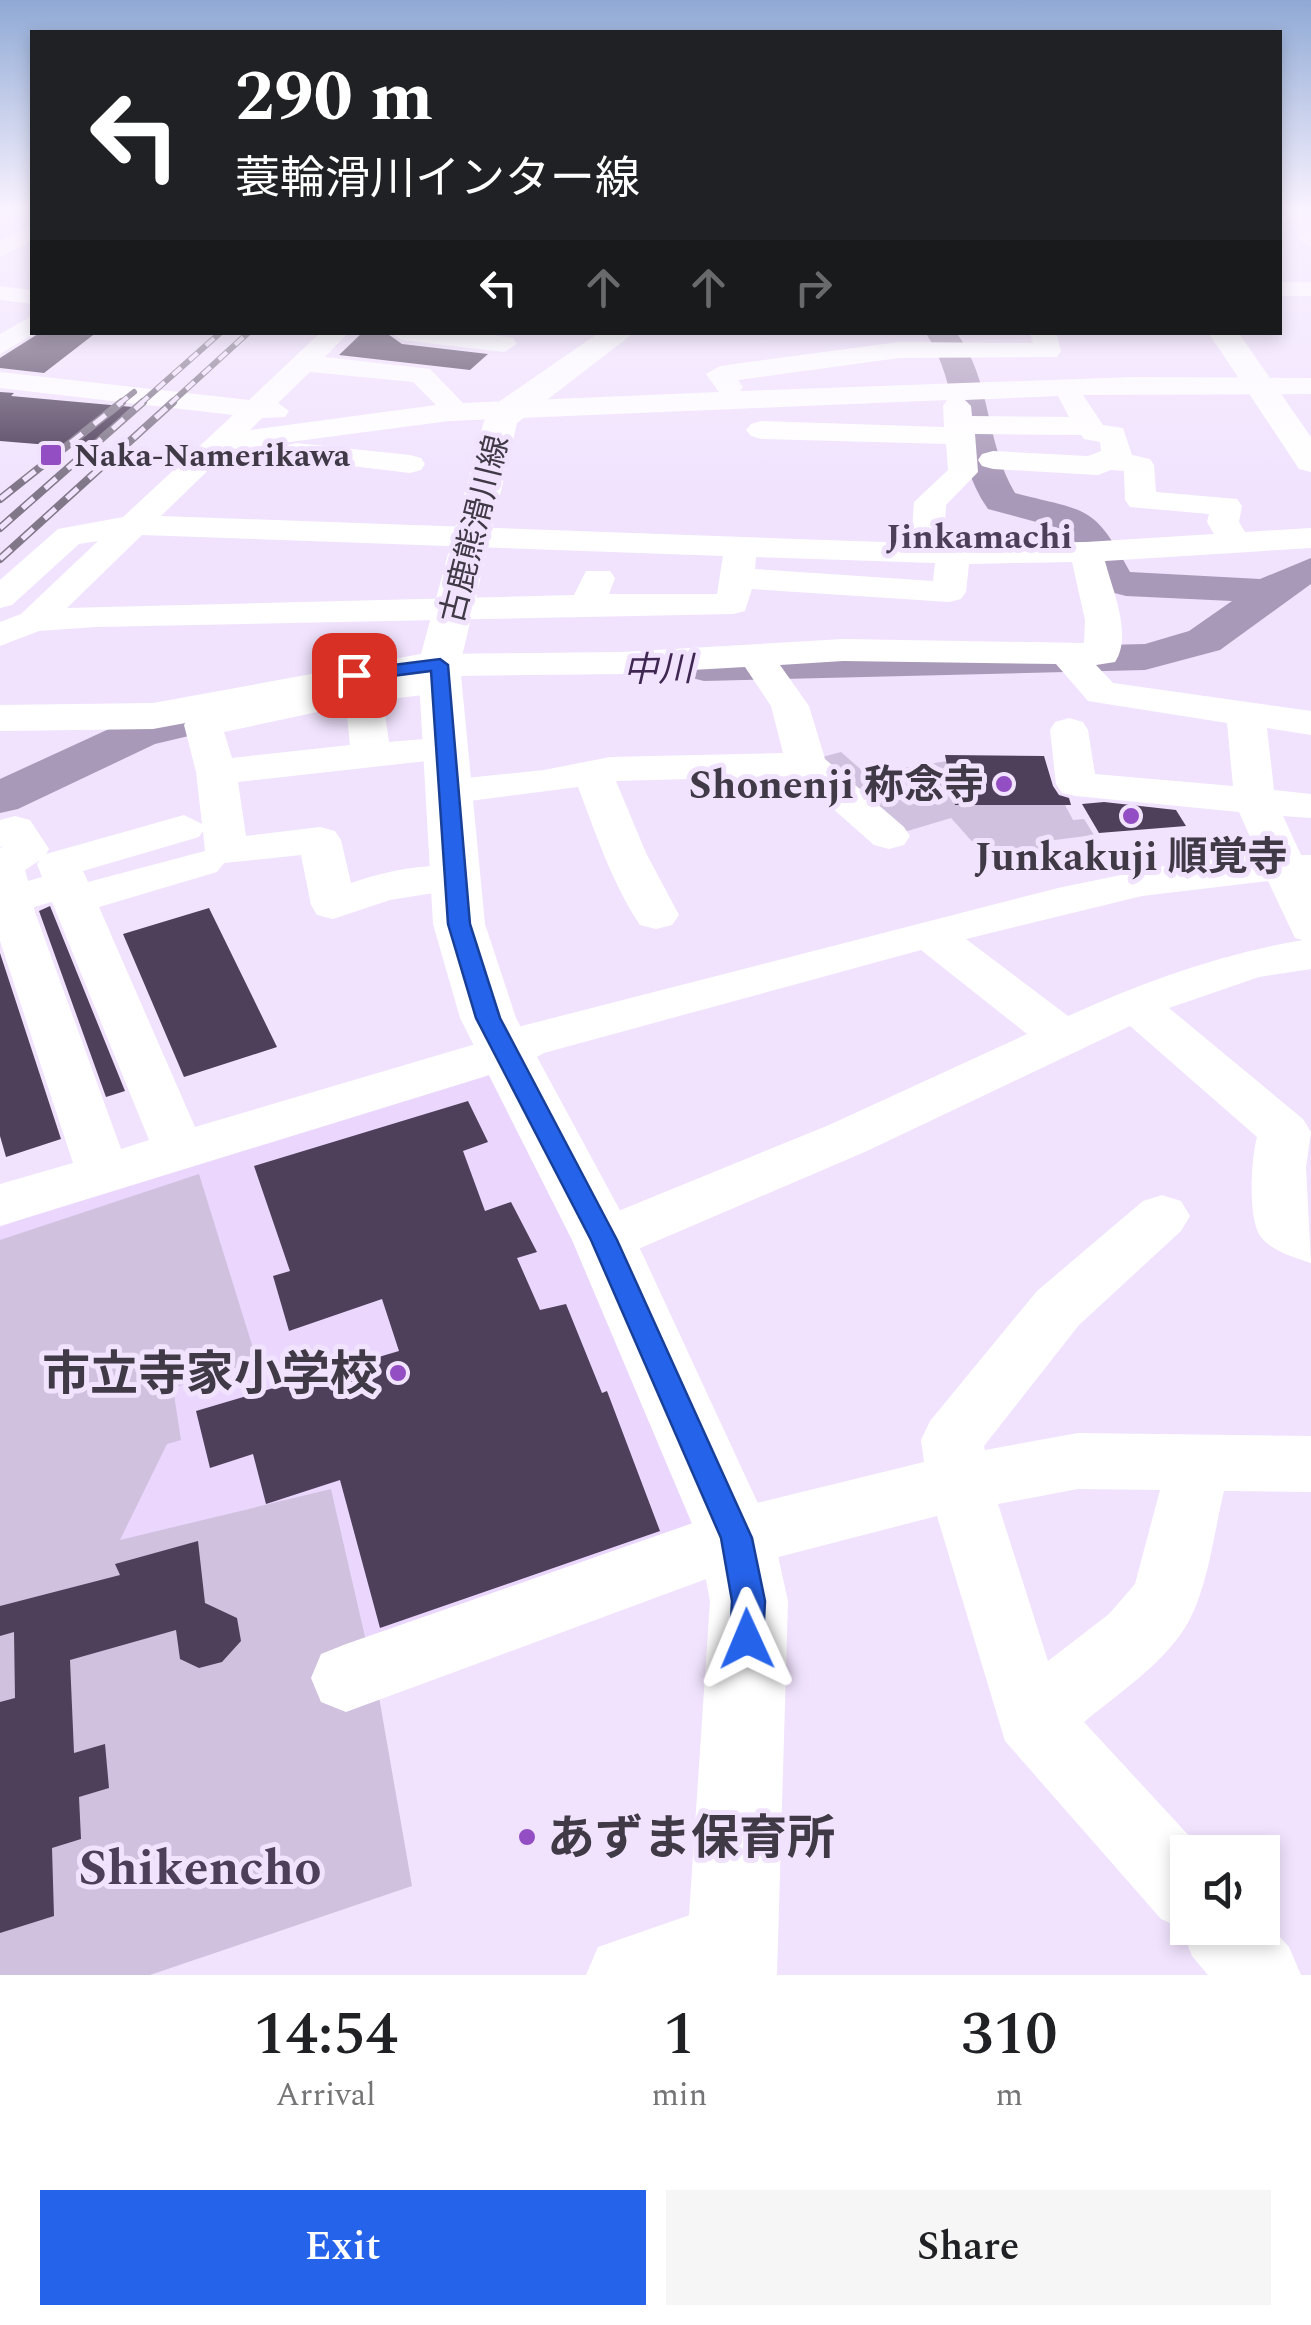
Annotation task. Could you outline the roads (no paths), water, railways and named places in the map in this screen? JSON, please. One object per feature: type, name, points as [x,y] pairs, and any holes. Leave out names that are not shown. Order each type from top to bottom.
[{"type":"main road","name":"古鹿熊滑川線","points":[[617,335],[516,422],[471,538],[449,636],[447,770],[454,878],[459,924],[488,1018],[604,1240],[736,1538],[748,1601],[732,1958]]},
{"type":"main road","points":[[1225,335],[1311,462]]},
{"type":"main road","points":[[0,718],[154,716],[246,701],[380,669],[449,636]]},
{"type":"street","points":[[33,621],[333,335]]},
{"type":"street","points":[[456,335],[510,338]]},
{"type":"street","points":[[854,335],[871,354]]},
{"type":"street","points":[[431,382],[471,370],[510,338]]},
{"type":"street","points":[[218,443],[456,412],[516,422],[658,394],[720,374],[953,343],[1039,342],[1088,426],[1094,433],[1113,434],[1118,461]]},
{"type":"street","points":[[953,343],[966,391],[961,430],[963,472],[930,502],[962,653]]},
{"type":"street","points":[[304,363],[420,376],[431,382],[456,412]]},
{"type":"street","points":[[720,374],[746,411],[776,430],[1088,426]]},
{"type":"street","points":[[0,380],[383,422]]},
{"type":"street","points":[[658,394],[746,411],[966,391],[1311,386]]},
{"type":"street","points":[[218,443],[410,464]]},
{"type":"street","points":[[993,460],[1098,466],[1100,460],[1139,466],[1142,500],[1242,507],[1223,522],[1235,542]]},
{"type":"street","points":[[0,598],[69,536],[135,525],[613,542],[949,592]]},
{"type":"street","points":[[739,562],[940,553],[1086,552],[1311,538]]},
{"type":"street","points":[[587,605],[613,542]]},
{"type":"street","points":[[0,635],[33,621],[95,616],[449,636],[621,663],[843,650],[1102,654],[1102,620],[1086,552]]},
{"type":"street","points":[[454,878],[382,887],[333,905],[320,840],[227,851],[216,772],[203,725],[363,690],[449,636],[587,605],[733,604],[739,562]]},
{"type":"street","points":[[338,585],[449,636]]},
{"type":"street","points":[[1067,654],[1102,693],[1311,723]]},
{"type":"street","points":[[755,655],[790,706],[806,764],[890,836]]},
{"type":"street","points":[[363,690],[371,755]]},
{"type":"street","points":[[1246,715],[1255,800],[1296,867],[1311,928]]},
{"type":"street","points":[[1068,730],[1076,784],[1311,806]]},
{"type":"street","points":[[216,772],[371,755],[447,770],[544,782],[593,772],[806,764]]},
{"type":"street","points":[[593,772],[624,853],[656,915]]},
{"type":"street","points":[[0,834],[15,829],[28,849],[2,866],[8,910],[103,1173]]},
{"type":"street","points":[[8,910],[71,892],[193,846]]},
{"type":"street","points":[[1,1202],[504,1053],[527,1041],[929,934],[1196,872],[1296,867]]},
{"type":"street","points":[[71,892],[179,1150]]},
{"type":"street","points":[[929,934],[1063,1037]]},
{"type":"street","points":[[604,1240],[848,1138],[1168,988],[1255,963],[1311,954]]},
{"type":"street","points":[[1134,1004],[1284,1132],[1276,1160],[1282,1225],[1311,1241]]},
{"type":"street","points":[[1162,1216],[1058,1308],[994,1393],[952,1440],[959,1483],[1030,1716],[1170,1872]]},
{"type":"street","points":[[346,1678],[736,1538],[898,1495],[1078,1461],[1311,1464]]},
{"type":"street","points":[[1030,1716],[1047,1707],[1133,1638],[1164,1600],[1200,1461]]},
{"type":"street","points":[[1235,1945],[1261,1975]]},
{"type":"street","points":[[626,1975],[732,1958]]},
{"type":"waterway","points":[[942,335],[960,367],[981,459],[1001,501],[1076,521],[1090,533],[1114,580],[1126,584],[1266,592]]},
{"type":"waterway","name":"中川","points":[[704,668],[1145,657],[1205,640],[1283,582],[1311,570]]},
{"type":"waterway","name":"中川","points":[[0,798],[139,733],[253,707]]},
{"type":"railway","points":[[140,404],[218,335]]},
{"type":"railway","points":[[170,404],[246,335]]},
{"type":"railway","points":[[119,404],[134,392]]},
{"type":"railway","points":[[0,499],[122,402]]},
{"type":"railway","points":[[0,528],[143,402]]},
{"type":"railway","points":[[0,559],[173,402]]},
{"type":"place","name":"Naka-Namerikawa","points":[[51,455]]},
{"type":"place","name":"Shonenji 称念寺","points":[[1004,784]]},
{"type":"place","name":"Junkakuji 順覚寺","points":[[1131,816]]},
{"type":"place","name":"市立寺家小学校","points":[[398,1373]]},
{"type":"place","name":"あずま保育所","points":[[527,1837]]},
{"type":"district","name":"Jinkamachi","points":[[979,536]]},
{"type":"district","name":"Shikencho","points":[[200,1866]]}]
